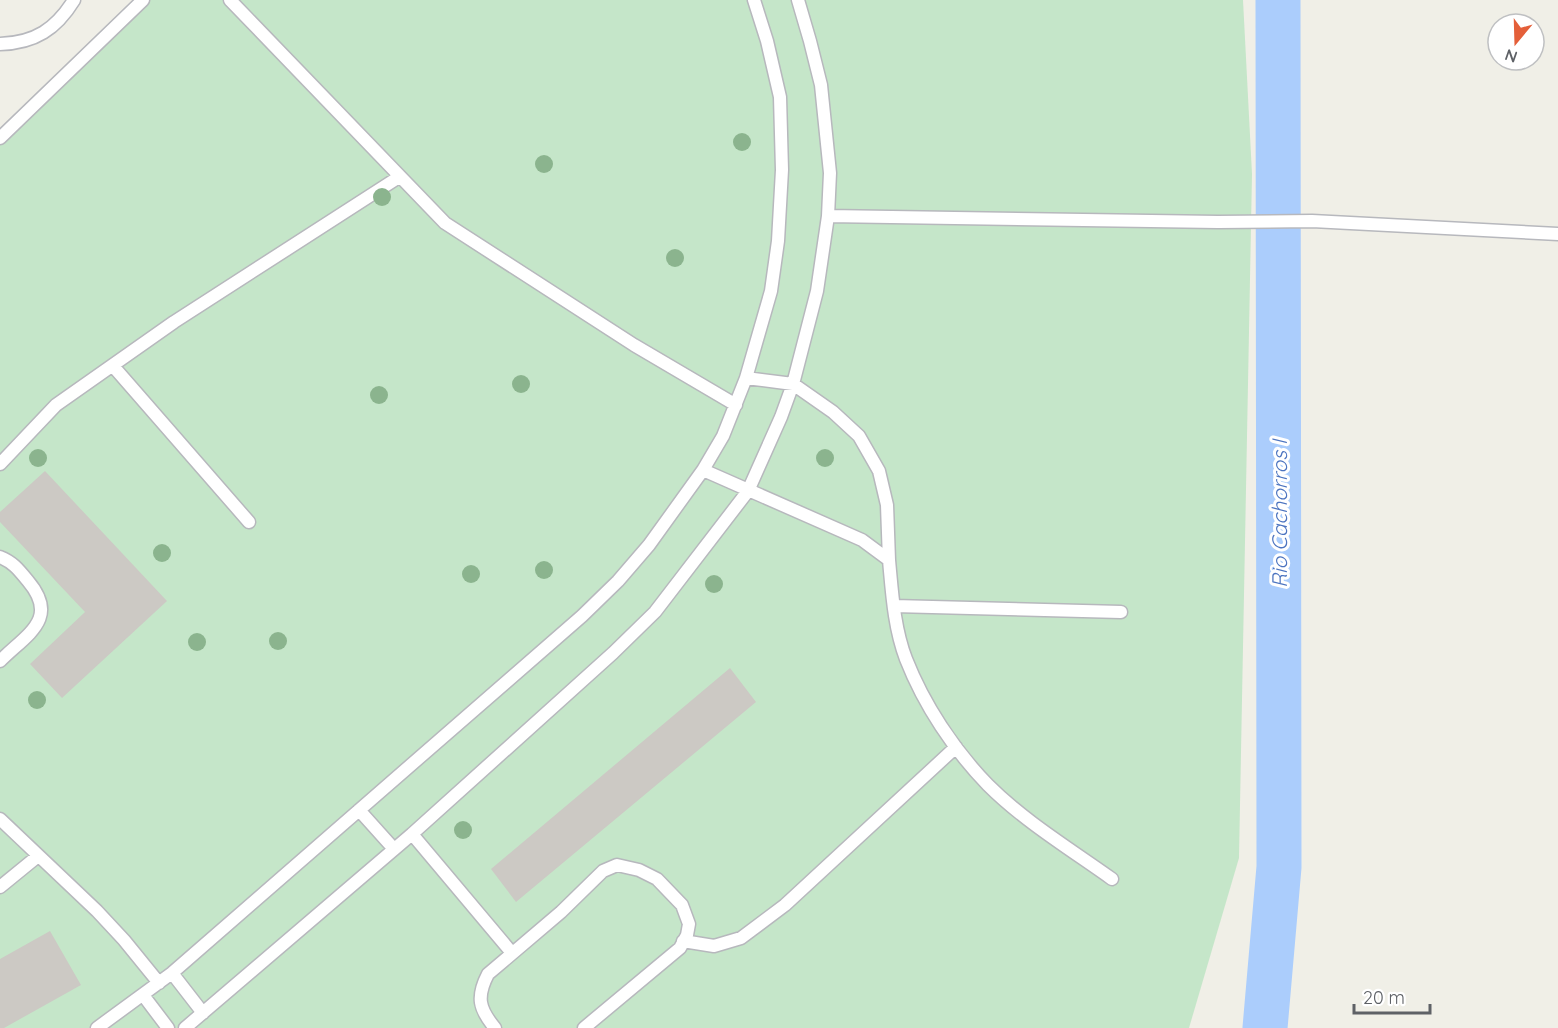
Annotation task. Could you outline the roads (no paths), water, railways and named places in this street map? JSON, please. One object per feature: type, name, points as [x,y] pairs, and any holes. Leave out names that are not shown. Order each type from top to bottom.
[{"type":"lane","points":[[0,44],[17,43],[40,35],[60,21],[74,0]]},
{"type":"lane","points":[[0,138],[143,0]]},
{"type":"lane","points":[[230,0],[445,223],[634,345],[736,405]]},
{"type":"lane","points":[[97,1028],[172,973],[582,616],[618,581],[649,545],[703,470],[723,436],[746,378],[771,291],[778,242],[782,170],[780,97],[767,41],[754,0]]},
{"type":"lane","points":[[185,1028],[394,849],[613,653],[655,612],[748,491],[793,384],[817,291],[828,216],[830,173],[821,85],[798,0]]},
{"type":"lane","points":[[0,464],[56,405],[174,322],[399,177]]},
{"type":"lane","points":[[828,216],[1218,222],[1312,221],[1558,234]]},
{"type":"lane","points":[[113,366],[249,522]]},
{"type":"lane","points":[[746,378],[793,384],[833,412],[860,436],[879,471],[887,505],[889,560],[894,606],[905,657],[923,695],[956,747],[988,785],[1036,825],[1112,879]]},
{"type":"lane","points":[[703,470],[862,540],[889,560]]},
{"type":"lane","points":[[0,557],[12,562],[38,593],[42,605],[42,617],[0,661]]},
{"type":"lane","points":[[894,606],[1121,612]]},
{"type":"lane","points":[[683,941],[714,946],[741,938],[785,905],[956,747]]},
{"type":"lane","points":[[359,810],[394,849]]},
{"type":"lane","points":[[0,819],[97,911],[159,983]]},
{"type":"lane","points":[[411,834],[512,953]]},
{"type":"lane","points":[[0,886],[38,856]]},
{"type":"lane","points":[[495,1028],[481,1008],[482,985],[488,974],[561,912],[603,871],[617,865],[639,870],[657,879],[682,905],[689,924],[680,948],[584,1028]]},
{"type":"lane","points":[[172,973],[203,1013]]},
{"type":"lane","points":[[143,995],[168,1028]]},
{"type":"waterway","name":"Rio Cachorros I","points":[[1265,1028],[1279,867],[1278,0]]}]
